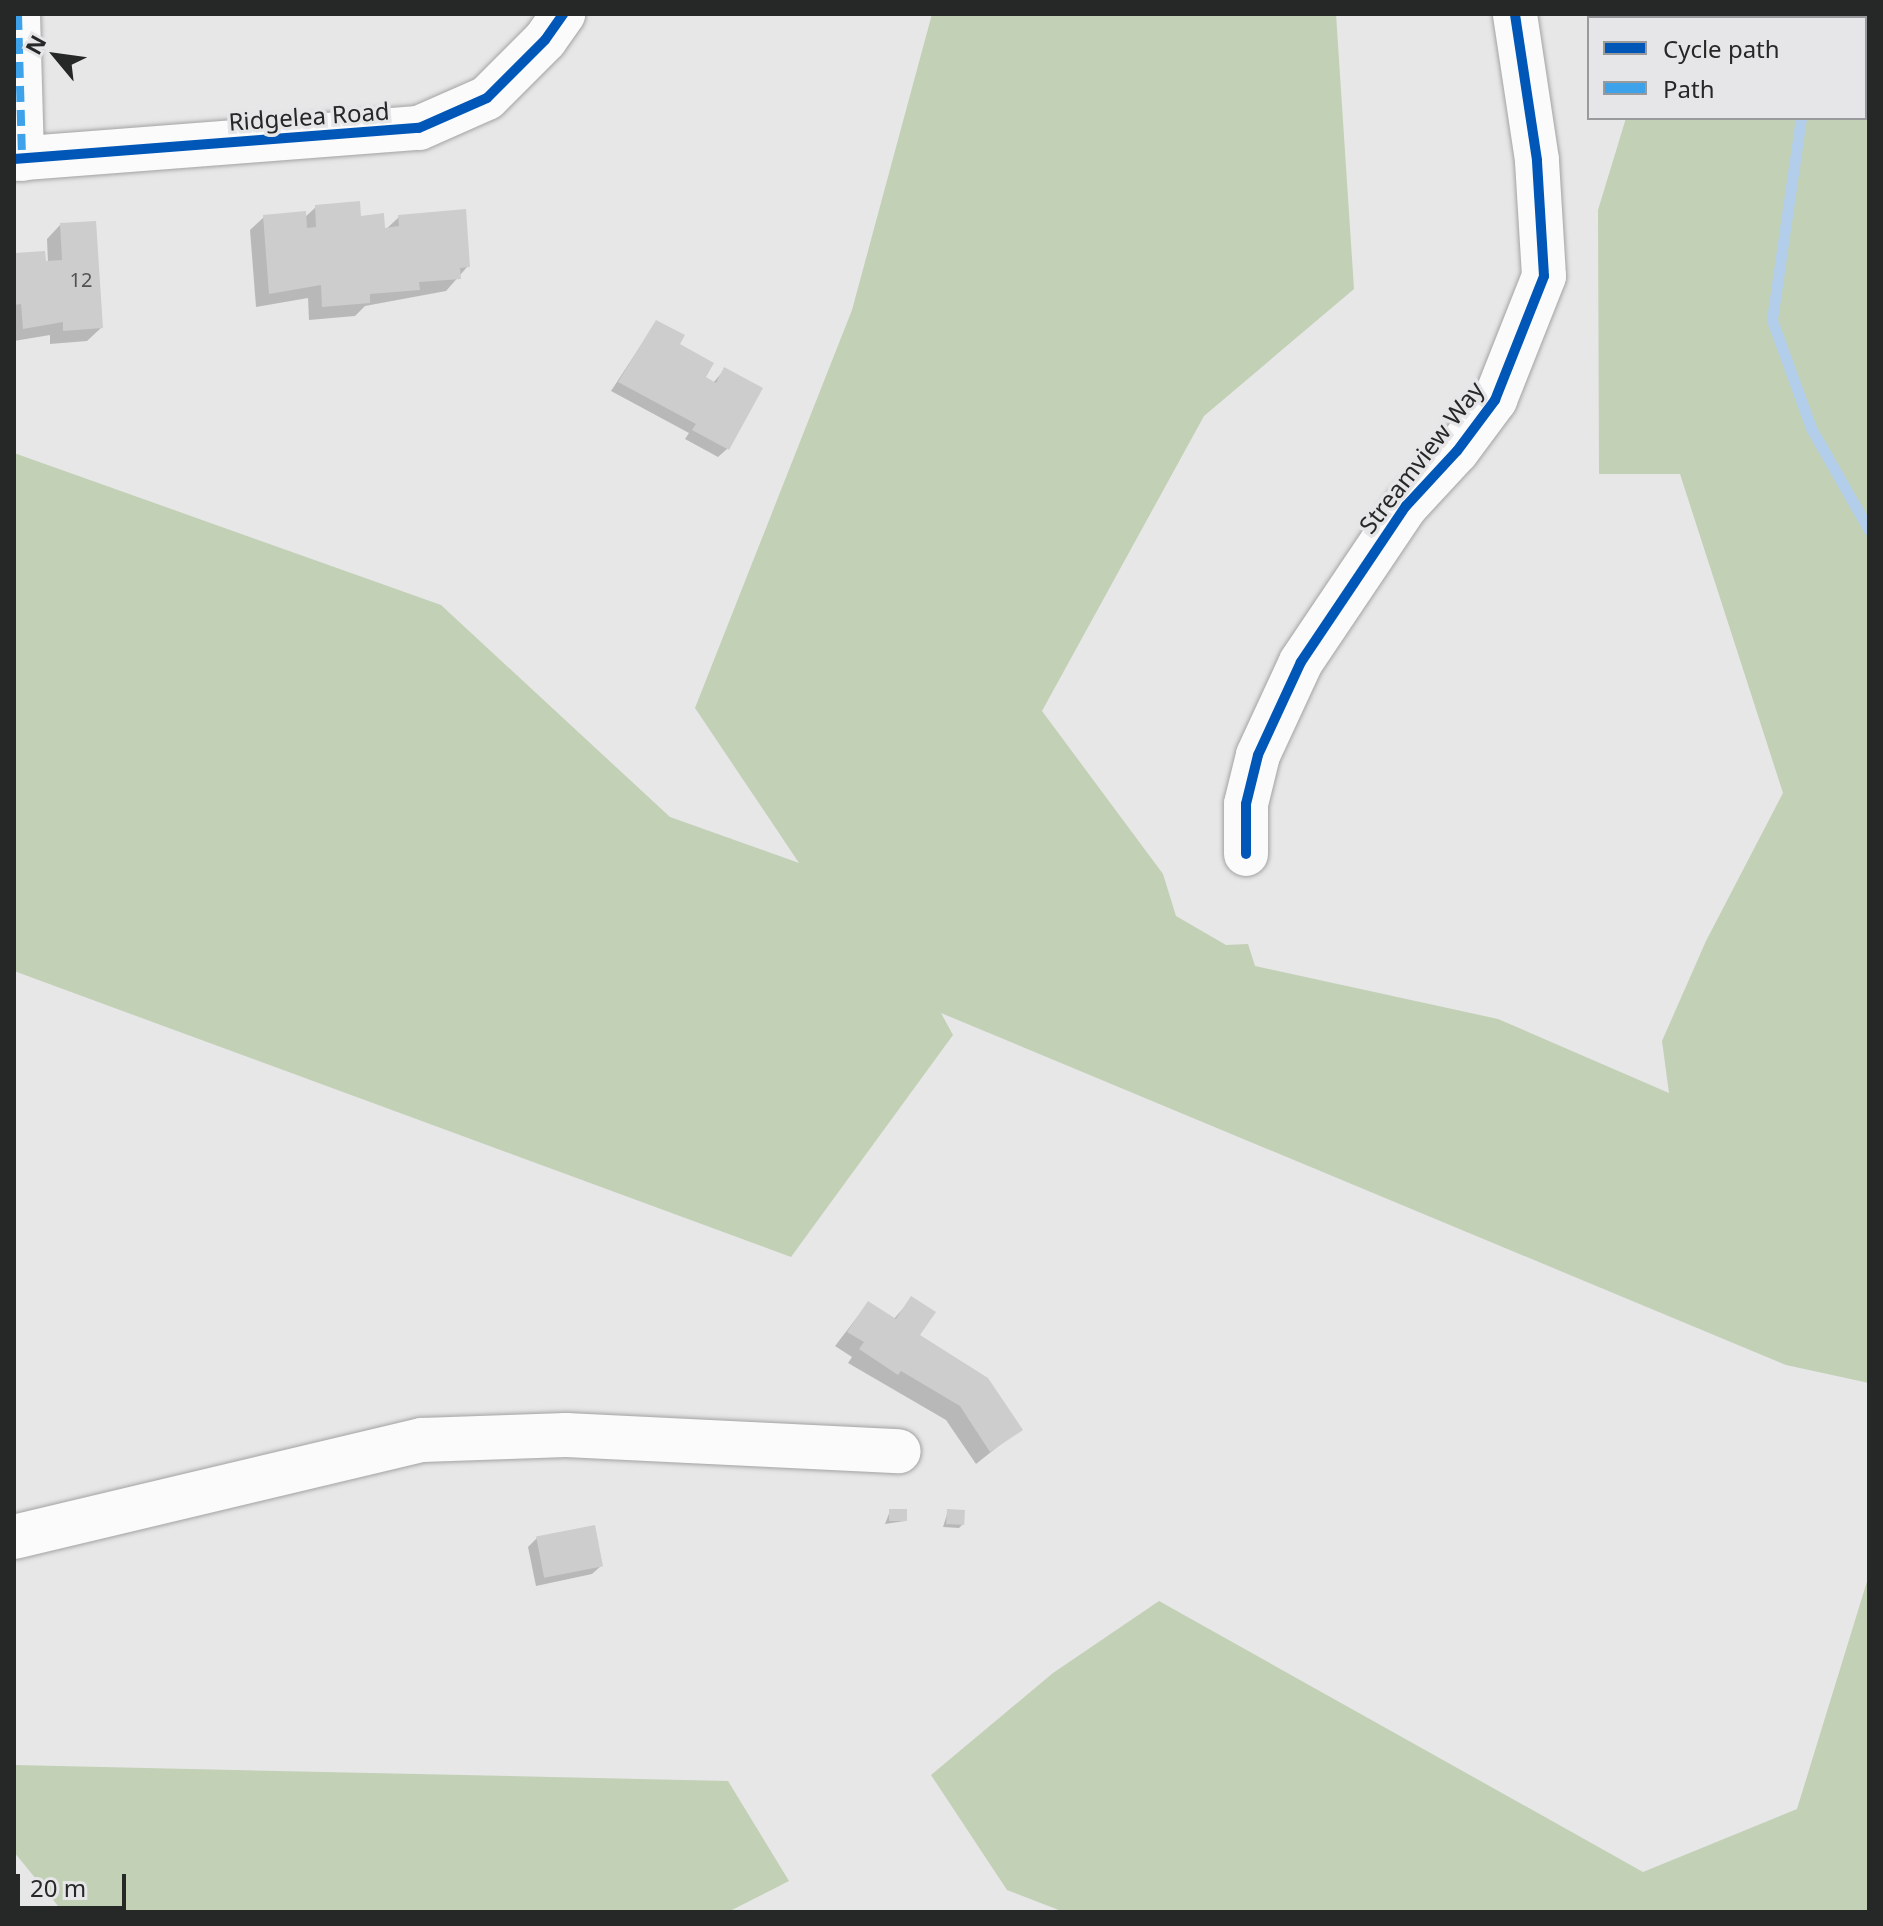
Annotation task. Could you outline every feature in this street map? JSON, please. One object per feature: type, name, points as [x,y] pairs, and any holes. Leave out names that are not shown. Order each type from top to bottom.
[{"type":"street","points":[[18,14],[18,159]]},
{"type":"street","name":"Ridgelea Road","points":[[18,159],[419,128],[487,98],[545,40],[563,14]]},
{"type":"street","name":"Streamview Way","points":[[1246,854],[1246,804],[1258,755],[1301,662],[1406,506],[1457,451],[1495,400],[1544,276],[1537,160],[1515,14]]},
{"type":"street","points":[[14,1537],[422,1440],[566,1435],[899,1451]]},
{"type":"green space","points":[[932,14],[1336,14],[1354,289],[1204,416],[1042,711],[1163,874],[1176,916],[1226,945],[1248,944],[1255,966],[1498,1019],[1669,1093],[1662,1041],[1706,941],[1783,793],[1680,474],[1599,474],[1598,210],[1625,120],[1867,120],[1867,16],[1657,14],[1869,14],[1869,1383],[1786,1365],[941,1013],[953,1035],[791,1257],[14,971],[14,453],[441,605],[670,817],[799,863],[695,708],[852,310]]},
{"type":"green space","points":[[1869,1575],[1869,1912],[1064,1912],[1007,1890],[931,1775],[1053,1673],[1159,1601],[1643,1872],[1797,1809]]},
{"type":"green space","points":[[14,1765],[728,1781],[789,1881],[728,1912],[63,1912],[14,1852]]},
{"type":"building","points":[[360,201],[361,216],[384,213],[385,228],[399,226],[398,215],[466,209],[470,267],[460,268],[461,279],[419,282],[420,290],[370,294],[370,303],[322,307],[321,285],[269,294],[263,215],[306,211],[307,228],[316,227],[315,205]]},
{"type":"building","points":[[96,221],[103,328],[63,331],[63,322],[23,329],[21,304],[14,305],[15,253],[45,251],[46,261],[62,260],[60,223]]},
{"type":"building","points":[[656,320],[685,335],[680,344],[714,363],[706,377],[716,383],[724,367],[763,388],[729,450],[692,430],[696,424],[618,382]]},
{"type":"building","points":[[911,1296],[936,1312],[920,1335],[988,1378],[1023,1430],[990,1452],[960,1406],[901,1371],[898,1375],[859,1349],[864,1342],[847,1332],[868,1301],[896,1319]]},
{"type":"building","points":[[889,1509],[907,1509],[907,1521],[889,1521]]},
{"type":"building","points":[[947,1509],[965,1510],[964,1525],[946,1524]]},
{"type":"building","points":[[595,1525],[603,1566],[544,1578],[536,1536]]},
{"type":"waterway","points":[[1801,120],[1772,320],[1811,428],[1869,530]]},
{"type":"marked path","points":[[18,14],[22,159]]},
{"type":"cycle path","points":[[14,159],[419,128],[487,98],[545,40],[563,14]]},
{"type":"cycle path","points":[[1246,854],[1246,804],[1258,755],[1301,662],[1406,506],[1457,451],[1495,400],[1544,276],[1537,160],[1515,14]]}]
